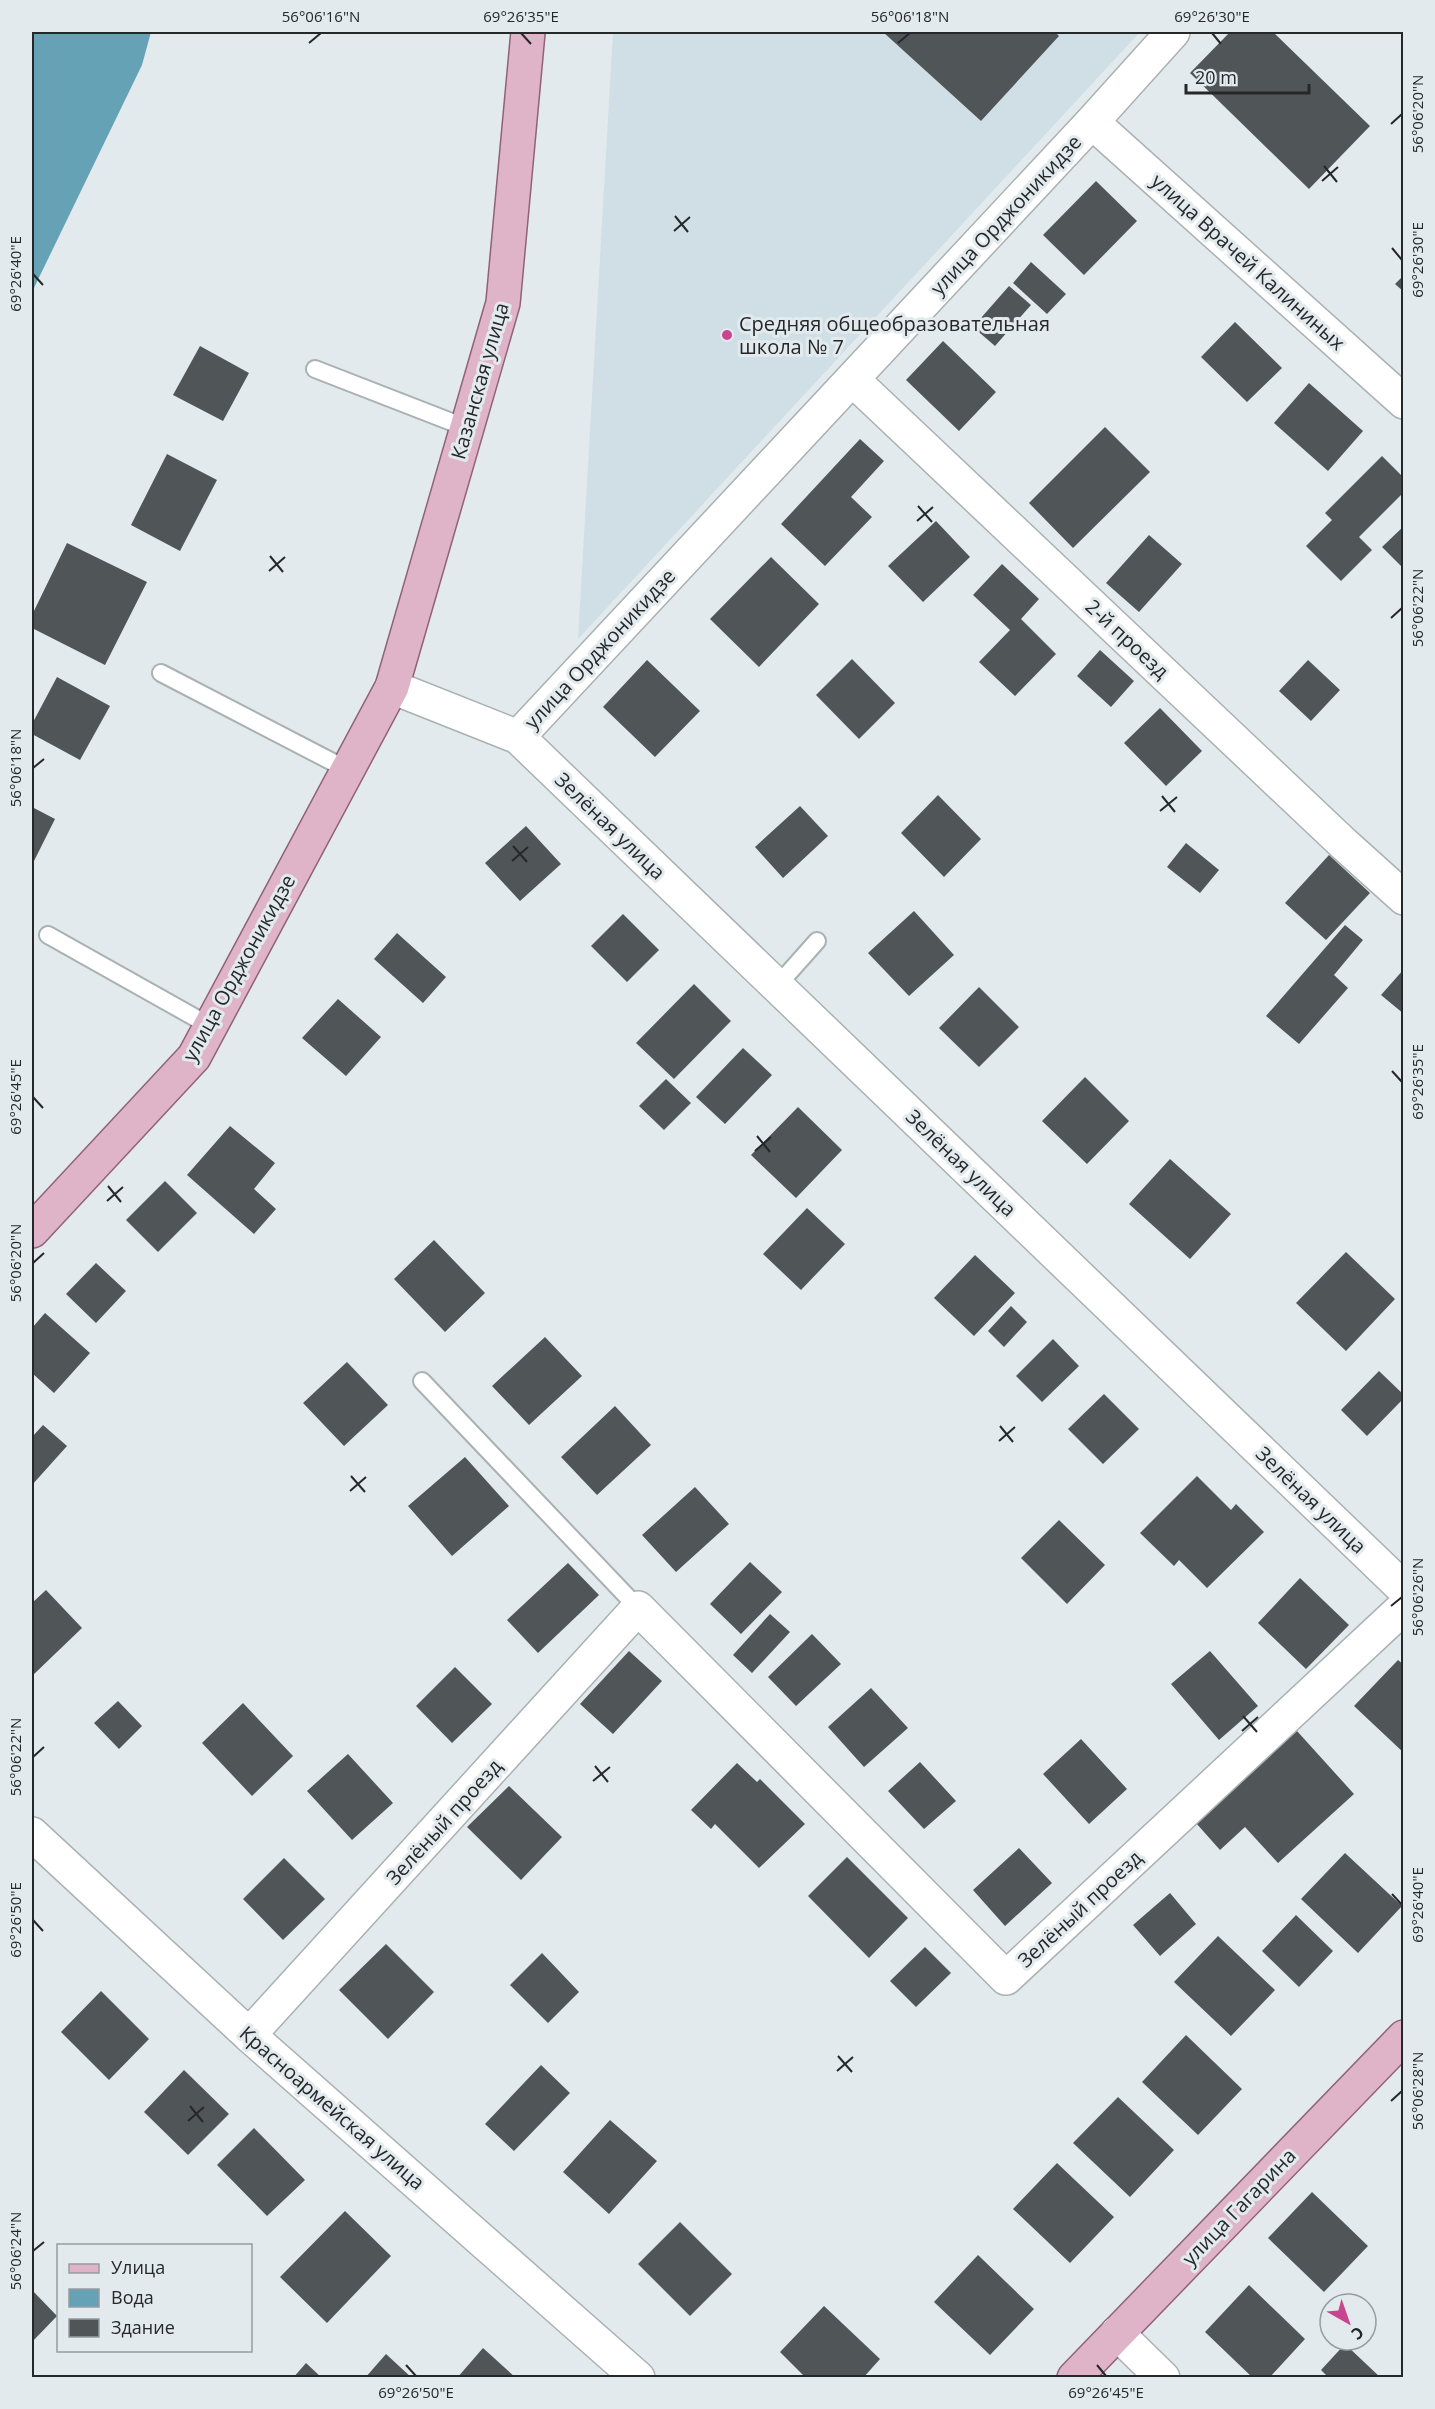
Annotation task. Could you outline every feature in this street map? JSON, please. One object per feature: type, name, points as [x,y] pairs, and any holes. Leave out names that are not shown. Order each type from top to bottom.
[{"type":"main road","name":"Казанская улица","points":[[392,687],[503,303],[528,32]]},
{"type":"main road","name":"улица Орджоникидзе","points":[[32,1231],[194,1057],[392,687]]},
{"type":"main road","name":"улица Гагарина","points":[[1074,2378],[1404,2037]]},
{"type":"street","name":"улица Орджоникидзе","points":[[392,687],[518,737],[853,380],[1173,32]]},
{"type":"street","name":"улица Врачей Калининых","points":[[1092,122],[1404,402]]},
{"type":"street","name":"2-й проезд","points":[[853,380],[1404,898]]},
{"type":"street","name":"Зелёная улица","points":[[518,737],[1404,1588]]},
{"type":"street","name":"Зелёный проезд","points":[[249,2035],[638,1608],[1006,1978],[1404,1607]]},
{"type":"street","name":"Красноармейская улица","points":[[32,1834],[249,2035],[638,2378]]},
{"type":"street","points":[[1117,2333],[1163,2378]]},
{"type":"lane","points":[[315,369],[467,428]]},
{"type":"lane","points":[[161,673],[348,770]]},
{"type":"lane","points":[[48,935],[210,1026]]},
{"type":"lane","points":[[777,986],[817,941]]},
{"type":"lane","name":"Зелёный проезд","points":[[422,1381],[638,1608]]},
{"type":"shaded area","name":"Средняя общеобразовательная школа № 7","points":[[613,32],[1140,32],[578,639]]},
{"type":"water","points":[[32,32],[151,32],[142,65],[32,292]]},
{"type":"building","points":[[883,32],[1055,32],[1059,36],[981,121]]},
{"type":"building","points":[[1230,32],[1273,32],[1370,126],[1309,189],[1190,73]]},
{"type":"building","points":[[1096,181],[1137,221],[1084,275],[1043,235]]},
{"type":"building","points":[[1031,262],[1066,294],[1047,314],[1013,283]]},
{"type":"building","points":[[1404,275],[1404,292],[1395,284]]},
{"type":"building","points":[[1009,286],[1031,305],[995,346],[973,327]]},
{"type":"building","points":[[1235,322],[1282,368],[1247,402],[1201,357]]},
{"type":"building","points":[[943,341],[996,392],[959,431],[906,380]]},
{"type":"building","points":[[200,346],[249,373],[223,421],[173,395]]},
{"type":"building","points":[[1309,383],[1363,431],[1328,471],[1274,423]]},
{"type":"building","points":[[1105,427],[1150,472],[1073,548],[1029,503]]},
{"type":"building","points":[[860,439],[884,461],[851,497],[872,517],[825,566],[781,524]]},
{"type":"building","points":[[167,454],[217,480],[180,551],[131,525]]},
{"type":"building","points":[[1382,456],[1404,478],[1404,492],[1359,537],[1372,550],[1341,581],[1306,546],[1332,520],[1325,513]]},
{"type":"building","points":[[936,521],[970,557],[923,602],[888,566]]},
{"type":"building","points":[[1404,526],[1404,569],[1382,547]]},
{"type":"building","points":[[1149,535],[1182,564],[1139,612],[1106,583]]},
{"type":"building","points":[[67,543],[147,582],[105,665],[32,628],[32,615]]},
{"type":"building","points":[[771,557],[819,604],[759,667],[710,619]]},
{"type":"building","points":[[1002,564],[1039,599],[1021,619],[1056,654],[1015,696],[979,662],[1010,630],[973,595]]},
{"type":"building","points":[[1100,650],[1134,681],[1111,707],[1077,676]]},
{"type":"building","points":[[852,659],[895,703],[859,739],[816,695]]},
{"type":"building","points":[[647,660],[700,711],[655,757],[603,707]]},
{"type":"building","points":[[1308,660],[1340,690],[1311,721],[1279,691]]},
{"type":"building","points":[[57,677],[110,706],[80,760],[32,734],[32,724]]},
{"type":"building","points":[[1160,708],[1202,751],[1166,786],[1124,743]]},
{"type":"building","points":[[938,795],[981,839],[944,877],[901,833]]},
{"type":"building","points":[[800,806],[828,836],[783,878],[755,847]]},
{"type":"building","points":[[32,807],[55,819],[32,865]]},
{"type":"building","points":[[526,826],[561,864],[520,901],[485,863]]},
{"type":"building","points":[[1186,843],[1219,870],[1200,893],[1167,867]]},
{"type":"building","points":[[1329,855],[1370,893],[1326,940],[1285,903]]},
{"type":"building","points":[[914,911],[954,955],[909,996],[868,953]]},
{"type":"building","points":[[623,914],[659,950],[627,982],[591,946]]},
{"type":"building","points":[[1345,925],[1363,940],[1334,975],[1348,988],[1299,1044],[1266,1016]]},
{"type":"building","points":[[397,933],[446,977],[423,1003],[374,959]]},
{"type":"building","points":[[1404,969],[1404,1014],[1381,995]]},
{"type":"building","points":[[694,984],[731,1021],[674,1079],[636,1043]]},
{"type":"building","points":[[979,987],[1019,1027],[979,1067],[939,1028]]},
{"type":"building","points":[[338,999],[381,1037],[346,1076],[302,1038]]},
{"type":"building","points":[[743,1048],[772,1075],[725,1124],[696,1097]]},
{"type":"building","points":[[1085,1077],[1129,1121],[1087,1164],[1042,1121]]},
{"type":"building","points":[[666,1079],[691,1103],[664,1130],[639,1106]]},
{"type":"building","points":[[798,1107],[842,1150],[796,1198],[751,1155]]},
{"type":"building","points":[[230,1126],[275,1163],[254,1189],[276,1209],[254,1234],[187,1175]]},
{"type":"building","points":[[1170,1159],[1231,1214],[1190,1259],[1129,1204]]},
{"type":"building","points":[[165,1181],[197,1213],[158,1252],[126,1220]]},
{"type":"building","points":[[807,1208],[845,1244],[801,1290],[763,1254]]},
{"type":"building","points":[[434,1240],[485,1293],[445,1332],[394,1279]]},
{"type":"building","points":[[1346,1252],[1395,1299],[1346,1351],[1296,1303]]},
{"type":"building","points":[[975,1255],[1015,1293],[974,1336],[934,1298]]},
{"type":"building","points":[[96,1263],[126,1291],[96,1323],[66,1294]]},
{"type":"building","points":[[1011,1306],[1027,1322],[1004,1347],[988,1331]]},
{"type":"building","points":[[45,1313],[90,1353],[54,1393],[32,1373],[32,1328]]},
{"type":"building","points":[[545,1337],[582,1376],[529,1425],[492,1386]]},
{"type":"building","points":[[1053,1339],[1079,1366],[1042,1402],[1016,1376]]},
{"type":"building","points":[[347,1362],[388,1405],[344,1446],[303,1403]]},
{"type":"building","points":[[1379,1371],[1404,1395],[1404,1398],[1367,1436],[1341,1410]]},
{"type":"building","points":[[1104,1394],[1139,1429],[1103,1464],[1068,1429]]},
{"type":"building","points":[[615,1406],[651,1445],[597,1495],[561,1457]]},
{"type":"building","points":[[43,1425],[67,1446],[32,1485],[32,1437]]},
{"type":"building","points":[[465,1457],[509,1506],[452,1556],[408,1506]]},
{"type":"building","points":[[1197,1476],[1231,1510],[1236,1504],[1264,1532],[1207,1588],[1179,1560],[1174,1566],[1140,1533]]},
{"type":"building","points":[[695,1487],[729,1524],[676,1572],[642,1535]]},
{"type":"building","points":[[1059,1520],[1105,1565],[1067,1604],[1021,1558]]},
{"type":"building","points":[[750,1562],[782,1592],[741,1634],[710,1604]]},
{"type":"building","points":[[568,1563],[599,1595],[538,1653],[507,1620]]},
{"type":"building","points":[[1300,1578],[1349,1625],[1306,1669],[1258,1623]]},
{"type":"building","points":[[46,1590],[82,1628],[32,1676],[32,1603]]},
{"type":"building","points":[[770,1614],[790,1632],[752,1673],[733,1655]]},
{"type":"building","points":[[812,1634],[841,1664],[796,1706],[768,1677]]},
{"type":"building","points":[[629,1651],[662,1681],[613,1734],[580,1704]]},
{"type":"building","points":[[1210,1651],[1258,1706],[1219,1740],[1171,1684]]},
{"type":"building","points":[[1398,1660],[1404,1665],[1404,1753],[1354,1706]]},
{"type":"building","points":[[455,1667],[492,1704],[452,1743],[416,1706]]},
{"type":"building","points":[[871,1688],[908,1728],[864,1767],[828,1727]]},
{"type":"building","points":[[118,1701],[142,1726],[119,1749],[94,1723]]},
{"type":"building","points":[[243,1703],[293,1756],[252,1796],[202,1743]]},
{"type":"building","points":[[1297,1731],[1354,1794],[1278,1863],[1245,1827],[1220,1850],[1196,1823]]},
{"type":"building","points":[[1081,1739],[1127,1789],[1089,1824],[1043,1774]]},
{"type":"building","points":[[348,1754],[393,1803],[352,1840],[307,1791]]},
{"type":"building","points":[[920,1762],[956,1801],[924,1829],[888,1791]]},
{"type":"building","points":[[737,1763],[757,1782],[760,1779],[805,1824],[759,1868],[715,1824],[711,1829],[691,1810]]},
{"type":"building","points":[[509,1786],[562,1837],[521,1880],[467,1827]]},
{"type":"building","points":[[1019,1848],[1052,1883],[1005,1926],[973,1890]]},
{"type":"building","points":[[1345,1853],[1402,1906],[1358,1953],[1301,1899]]},
{"type":"building","points":[[847,1857],[908,1918],[869,1958],[808,1896]]},
{"type":"building","points":[[284,1858],[325,1899],[283,1940],[243,1899]]},
{"type":"building","points":[[1170,1893],[1196,1924],[1160,1956],[1133,1925]]},
{"type":"building","points":[[1296,1915],[1333,1951],[1299,1987],[1262,1951]]},
{"type":"building","points":[[1218,1936],[1275,1990],[1231,2036],[1174,1982]]},
{"type":"building","points":[[386,1944],[434,1992],[388,2039],[339,1990]]},
{"type":"building","points":[[925,1947],[951,1973],[916,2007],[890,1981]]},
{"type":"building","points":[[542,1953],[579,1992],[548,2023],[510,1985]]},
{"type":"building","points":[[101,1991],[149,2039],[109,2080],[61,2032]]},
{"type":"building","points":[[1186,2035],[1242,2089],[1198,2135],[1142,2082]]},
{"type":"building","points":[[541,2065],[570,2093],[514,2151],[485,2124]]},
{"type":"building","points":[[184,2070],[229,2114],[188,2155],[144,2112]]},
{"type":"building","points":[[1118,2097],[1174,2150],[1130,2197],[1073,2143]]},
{"type":"building","points":[[610,2120],[657,2161],[609,2214],[563,2172]]},
{"type":"building","points":[[254,2128],[305,2180],[267,2216],[217,2165]]},
{"type":"building","points":[[1057,2163],[1114,2217],[1070,2263],[1013,2209]]},
{"type":"building","points":[[1312,2192],[1368,2246],[1324,2292],[1268,2238]]},
{"type":"building","points":[[345,2211],[391,2256],[327,2323],[280,2277]]},
{"type":"building","points":[[680,2222],[732,2274],[690,2316],[638,2264]]},
{"type":"building","points":[[978,2255],[1034,2309],[990,2355],[934,2302]]},
{"type":"building","points":[[1249,2285],[1305,2339],[1269,2378],[1253,2378],[1205,2332]]},
{"type":"building","points":[[32,2290],[57,2316],[32,2342]]},
{"type":"building","points":[[824,2306],[880,2359],[863,2378],[806,2378],[780,2352]]},
{"type":"building","points":[[483,2348],[516,2378],[457,2378]]},
{"type":"building","points":[[1338,2352],[1353,2352],[1381,2378],[1329,2378],[1321,2370]]},
{"type":"building","points":[[386,2354],[412,2378],[365,2378]]},
{"type":"building","points":[[306,2363],[322,2378],[293,2378]]},
{"type":"place","name":"Средняя общеобразовательная школа № 7","points":[[727,335]]}]
